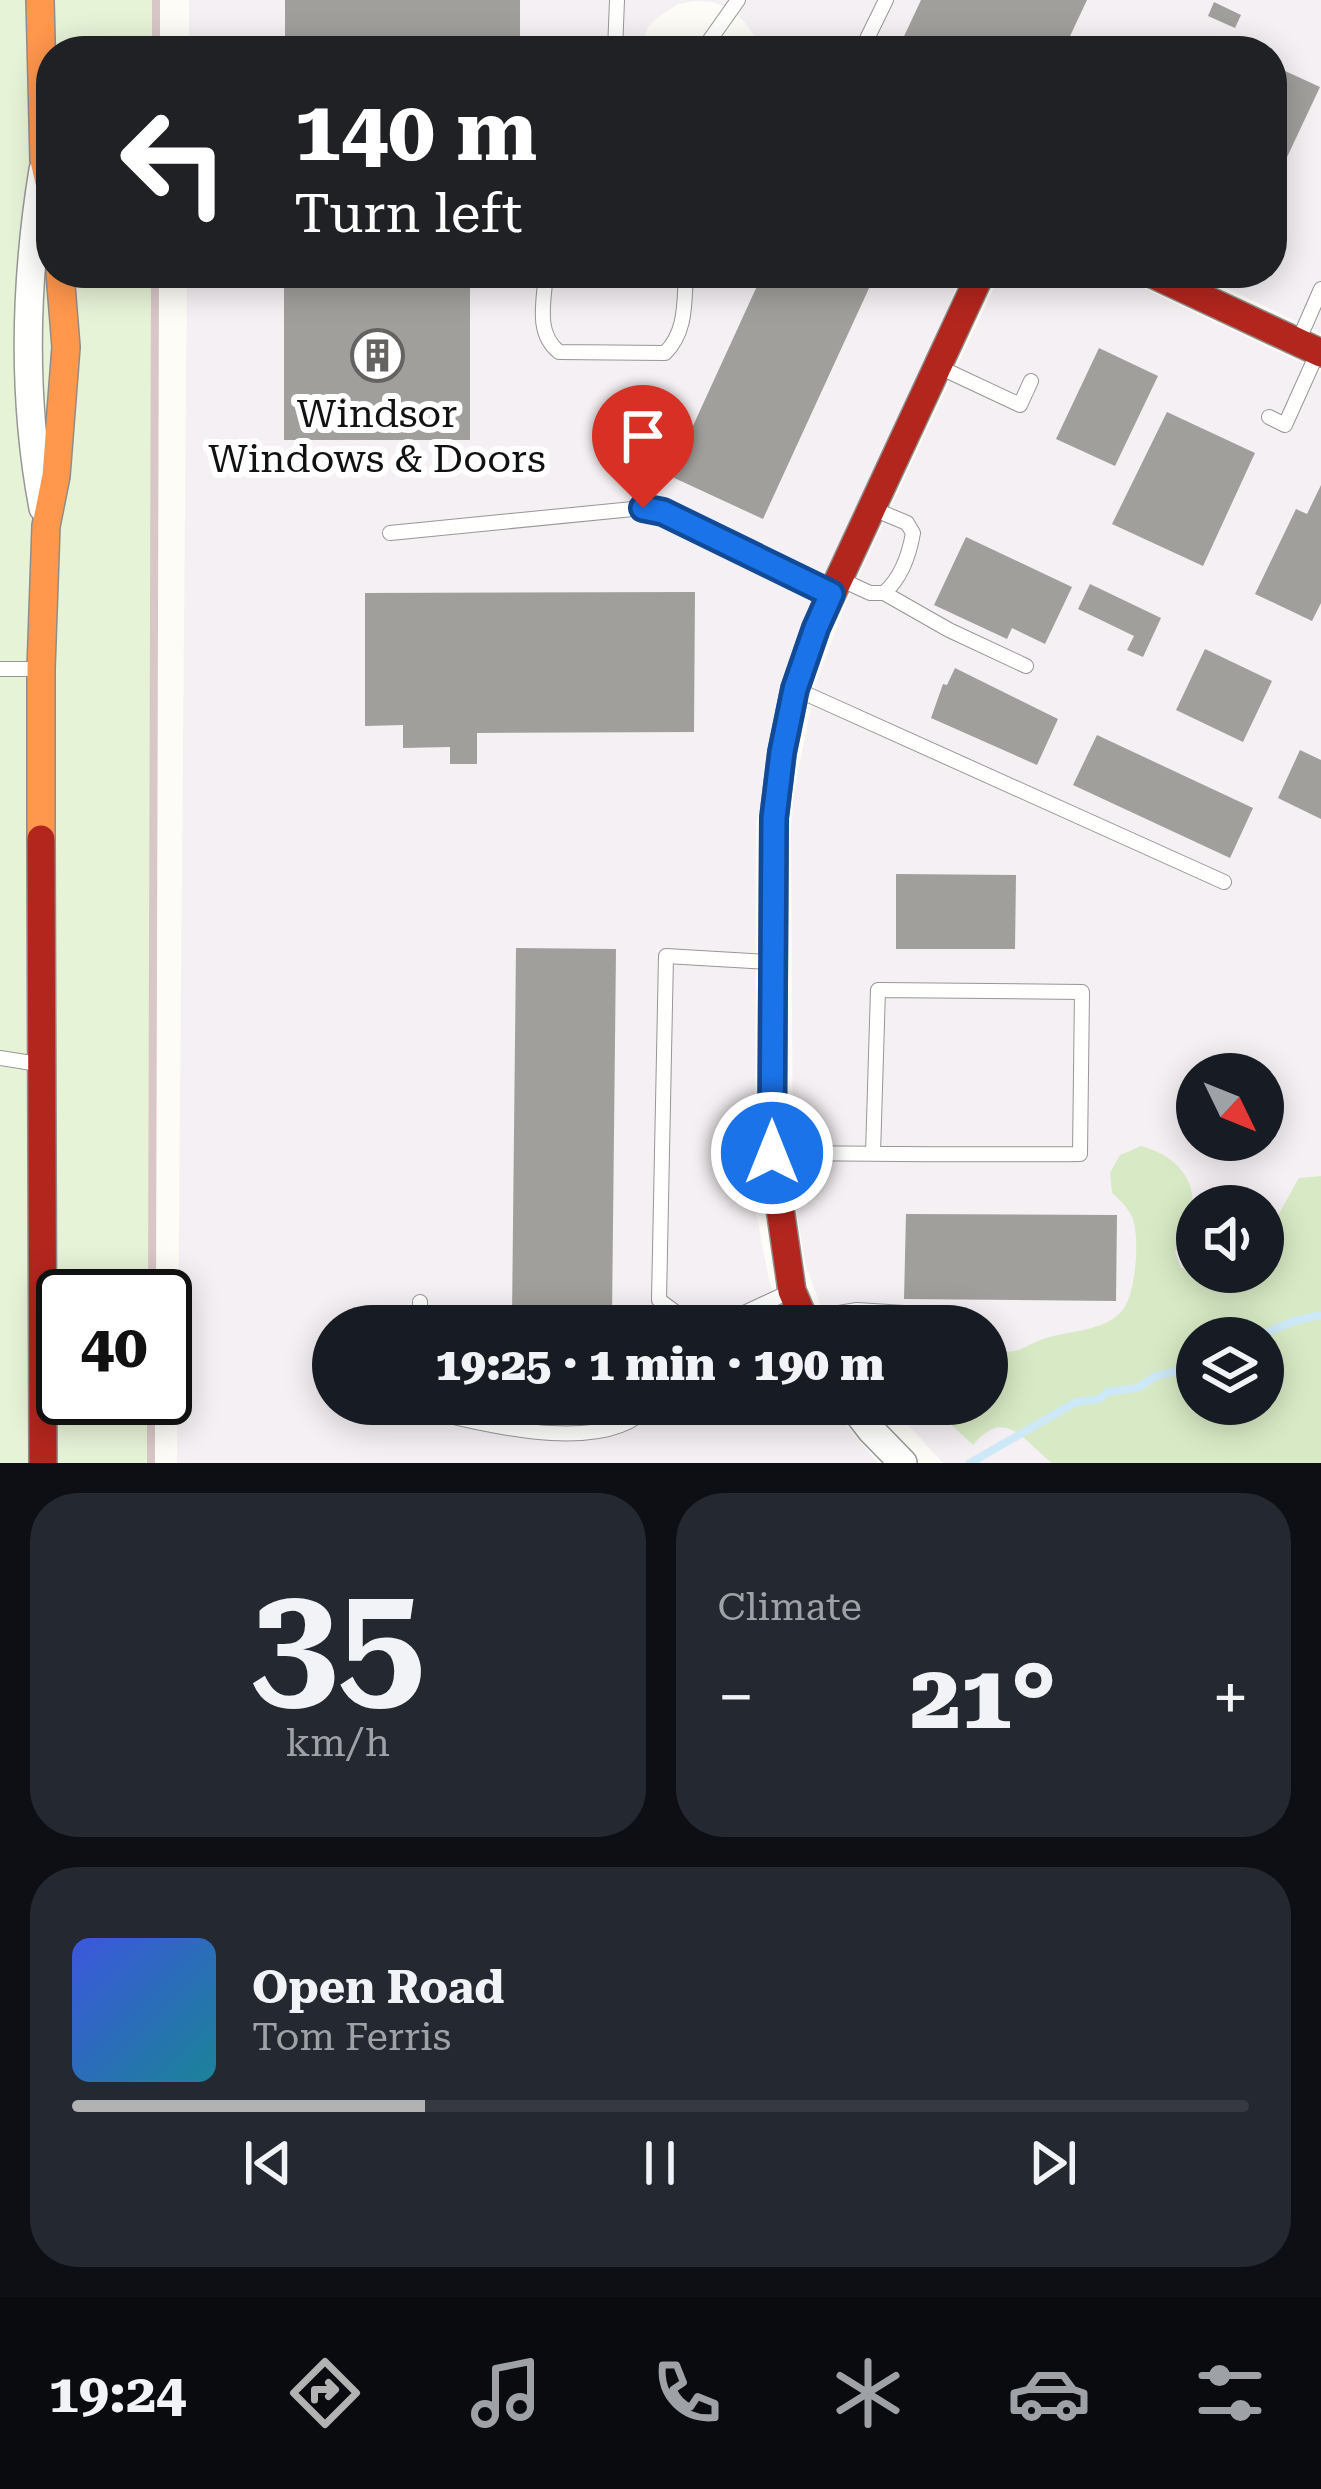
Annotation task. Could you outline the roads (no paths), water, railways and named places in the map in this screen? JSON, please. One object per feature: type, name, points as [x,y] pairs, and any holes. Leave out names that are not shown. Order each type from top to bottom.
[{"type":"street","points":[[40,0],[41,36]]},
{"type":"street","points":[[36,212],[26,348],[46,526]]},
{"type":"street","points":[[43,1463],[41,670],[46,526],[56,476],[66,347],[61,288]]},
{"type":"street","points":[[798,1305],[772,1153],[774,818],[782,752],[795,689],[816,628],[974,288]]},
{"type":"street","points":[[1182,288],[1312,349]]},
{"type":"street","points":[[867,1425],[903,1463]]},
{"type":"lane","points":[[615,36],[616,0]]},
{"type":"lane","points":[[713,36],[738,0]]},
{"type":"lane","points":[[868,36],[886,0]]},
{"type":"lane","points":[[545,288],[543,332],[559,352],[665,353],[682,328],[685,288]]},
{"type":"lane","points":[[1269,417],[1285,424],[1312,349],[1321,289]]},
{"type":"lane","points":[[937,366],[1020,405],[1031,381]]},
{"type":"lane","points":[[389,533],[643,508],[663,512],[835,586],[884,592],[949,630],[1026,666]]},
{"type":"lane","points":[[871,508],[907,523],[913,533],[904,565],[884,592]]},
{"type":"lane","points":[[0,669],[41,670]]},
{"type":"lane","points":[[795,689],[1225,882]]},
{"type":"lane","points":[[666,1305],[659,1300],[666,956],[773,962]]},
{"type":"lane","points":[[772,1153],[873,1154],[1080,1154],[1082,992],[878,990],[873,1154]]},
{"type":"lane","points":[[0,1058],[43,1065]]},
{"type":"lane","points":[[762,1305],[792,1291]]},
{"type":"lane","points":[[485,1425],[592,1434],[617,1425]]},
{"type":"waterway","points":[[1284,1325],[1321,1315]]},
{"type":"waterway","points":[[970,1463],[1076,1402],[1137,1388],[1156,1376],[1176,1371]]},
{"type":"railway","points":[[156,0],[156,36]]},
{"type":"railway","points":[[152,1269],[155,288]]},
{"type":"railway","points":[[151,1425],[151,1463]]},
{"type":"place","name":"Windsor Windows & Doors","points":[[377,356]]}]
